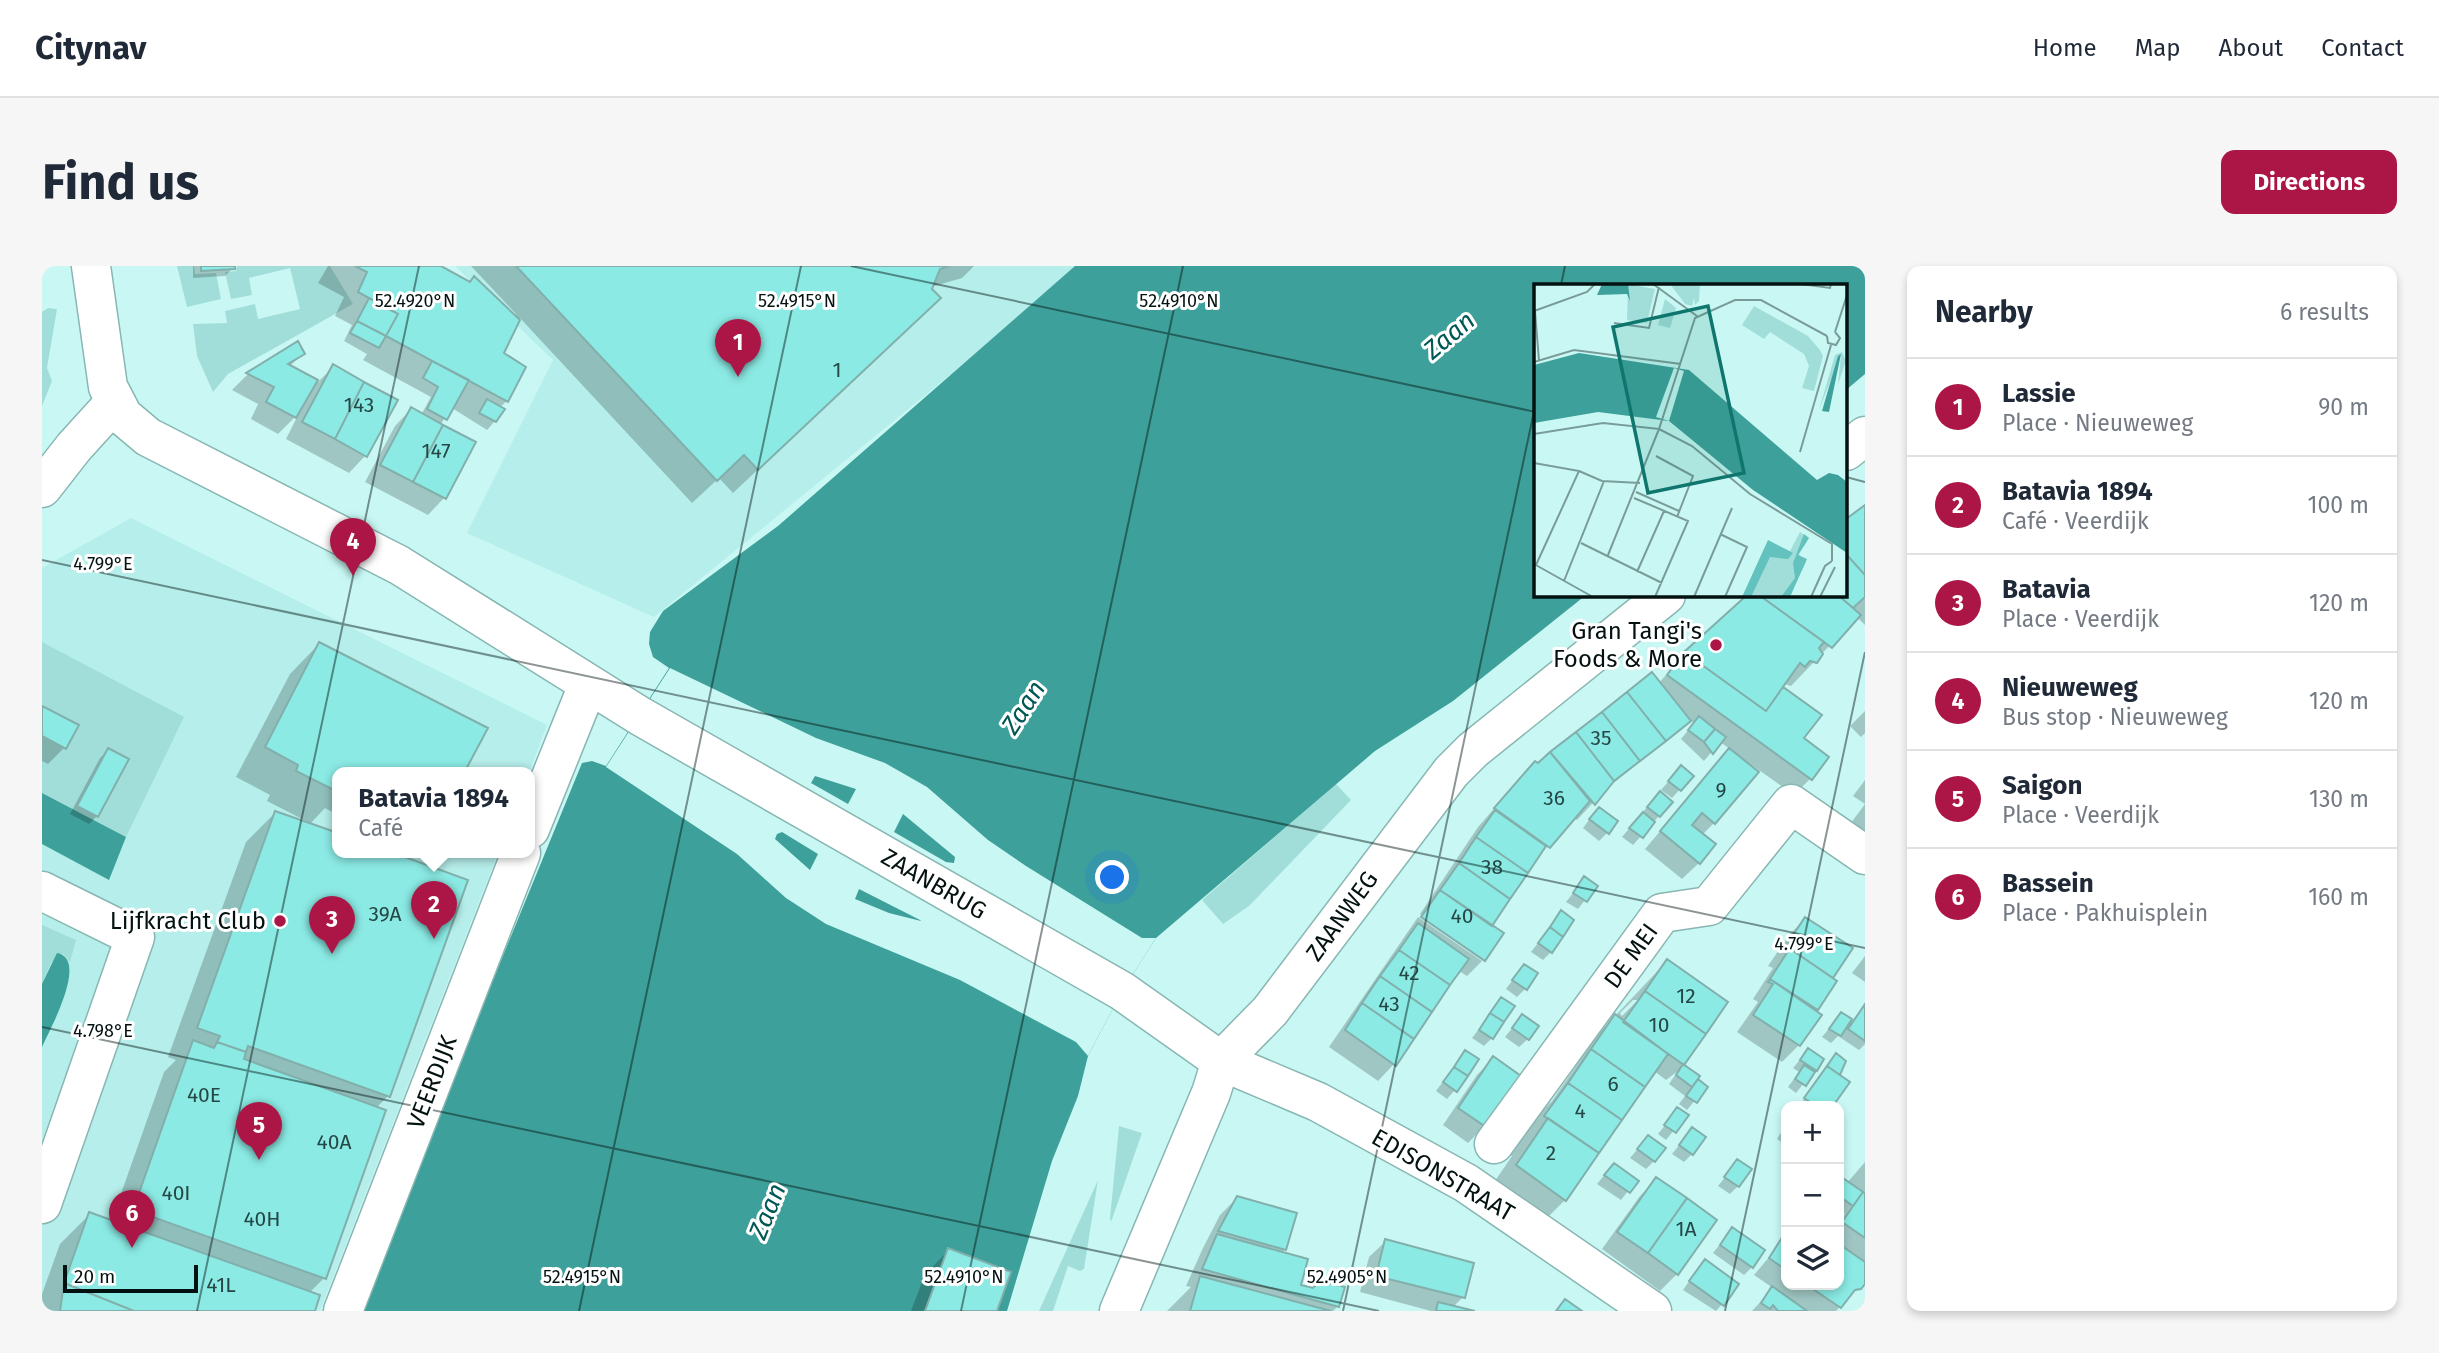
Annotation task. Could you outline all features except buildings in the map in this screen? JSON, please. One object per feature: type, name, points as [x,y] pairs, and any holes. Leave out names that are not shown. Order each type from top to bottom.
[{"type":"street","points":[[42,488],[74,446],[114,403],[104,373],[91,266]]},
{"type":"street","name":"ZAANBRUG","points":[[114,403],[135,428],[161,445],[399,565],[640,716],[1122,991],[1221,1061]]},
{"type":"street","points":[[1848,449],[1865,436]]},
{"type":"street","name":"ZAANWEG","points":[[1119,1311],[1211,1093],[1221,1061],[1270,1011],[1444,779],[1482,743],[1663,597]]},
{"type":"street","points":[[535,816],[588,685]]},
{"type":"street","name":"DE MEI","points":[[1494,1144],[1662,913],[1709,906],[1791,804],[1865,855]]},
{"type":"street","name":"VEERDIJK","points":[[343,1311],[519,858]]},
{"type":"street","points":[[42,891],[135,937],[42,1203]]},
{"type":"street","name":"EDISONSTRAAT","points":[[1221,1061],[1318,1102],[1466,1183],[1652,1311]]},
{"type":"shaded area","points":[[177,266],[194,266],[195,274],[216,273],[221,299],[187,307]]},
{"type":"shaded area","points":[[237,266],[330,266],[353,304],[228,374],[213,392],[197,356],[193,324],[227,323],[225,311],[255,304],[258,319],[300,309],[290,268],[249,278],[252,295],[231,299],[225,272],[236,271]]},
{"type":"shaded area","points":[[455,266],[1083,266],[654,617],[467,533],[553,360]]},
{"type":"shaded area","points":[[48,308],[57,309],[47,368],[52,381],[42,406],[42,312]]},
{"type":"shaded area","points":[[131,518],[547,725],[531,767],[332,767],[332,858],[496,858],[320,1311],[42,1311],[42,568]]},
{"type":"shaded area","points":[[42,642],[184,717],[126,837],[42,793]]},
{"type":"shaded area","points":[[1336,784],[1351,800],[1249,906],[1223,924],[1202,900]]},
{"type":"shaded area","points":[[42,925],[76,940],[70,962],[63,954],[51,963],[42,984]]},
{"type":"shaded area","points":[[1119,1126],[1142,1133],[1111,1222],[1110,1218]]},
{"type":"shaded area","points":[[1098,1180],[1084,1269],[1080,1271],[1068,1266],[1053,1311],[1039,1311]]},
{"type":"water","name":"Zaan","points":[[1075,266],[1865,266],[1865,374],[1848,388],[1848,284],[1534,284],[1534,597],[1583,597],[1453,701],[1375,751],[1156,938],[1122,991],[1088,1056],[1078,1096],[1052,1161],[1007,1311],[362,1311],[379,1258],[582,763],[592,761],[606,766],[669,668],[653,657],[649,644],[650,632],[663,611],[778,526]]},
{"type":"water","points":[[42,793],[126,837],[109,880],[42,844]]},
{"type":"water","points":[[57,953],[66,958],[69,968],[68,981],[59,1011],[42,1047],[42,984]]},
{"type":"pier","points":[[670,668],[816,738],[885,763],[927,787],[988,840],[1026,866],[1142,938],[1156,938],[1122,991],[1088,1056],[1076,1042],[960,980],[826,924],[786,898],[737,854],[606,767]],"holes":[[[815,776],[856,789],[848,804],[811,783]],[[903,814],[955,857],[954,863],[946,862],[894,832]],[[782,832],[818,854],[810,870],[775,839],[777,834]],[[859,889],[921,921],[889,913],[855,899]]]},
{"type":"place","name":"Lassie","points":[[738,377]]},
{"type":"place","name":"Nieuweweg","points":[[353,576]]},
{"type":"place","name":"Gran Tangi's Foods & More","points":[[1716,645]]},
{"type":"place","name":"Lijfkracht Club","points":[[280,921]]},
{"type":"place","name":"Batavia 1894","points":[[434,939]]},
{"type":"place","name":"Batavia","points":[[332,954]]},
{"type":"place","name":"Saigon","points":[[259,1160]]},
{"type":"place","name":"Bassein","points":[[132,1248]]}]
